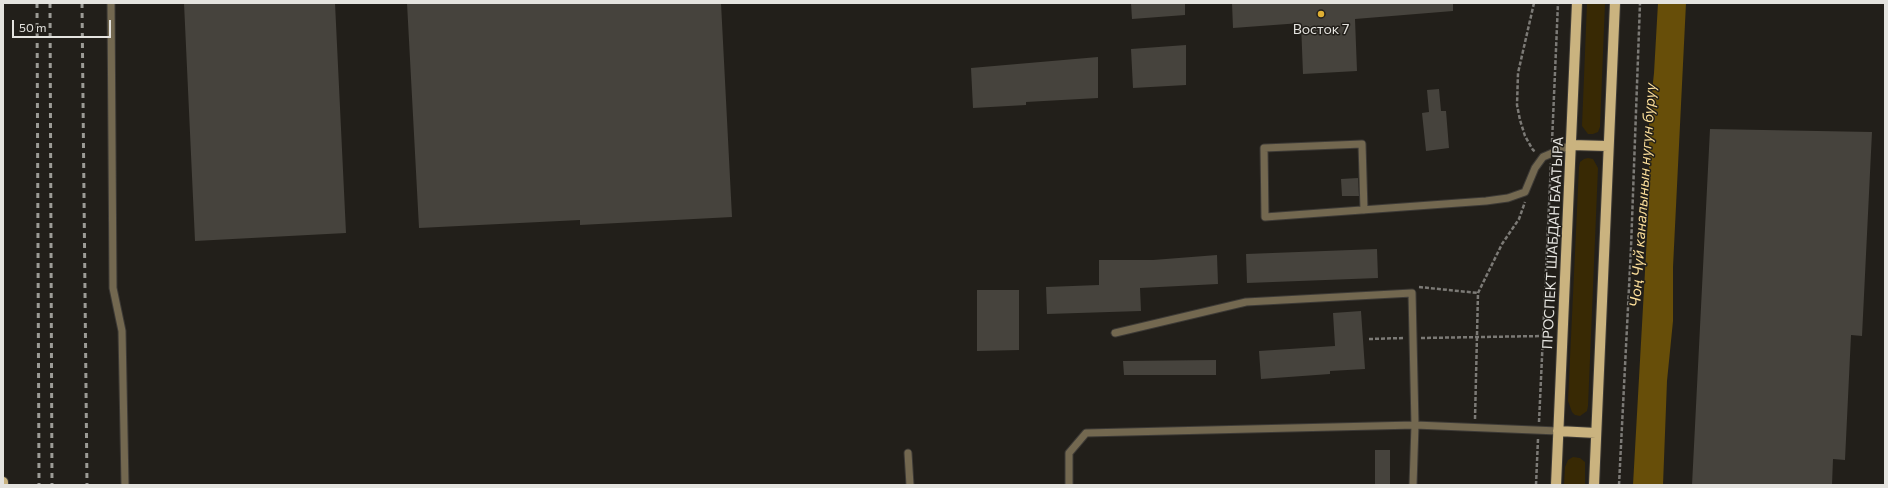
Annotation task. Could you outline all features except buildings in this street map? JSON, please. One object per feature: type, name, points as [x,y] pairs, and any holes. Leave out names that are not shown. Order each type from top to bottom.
[{"type":"main road","name":"ПРОСПЕКТ ШАБДАН БААТЫРА","points":[[1556,485],[1577,3]]},
{"type":"main road","points":[[1594,485],[1615,3]]},
{"type":"main road","points":[[1571,145],[1608,146]]},
{"type":"main road","points":[[1558,431],[1596,433]]},
{"type":"lane","points":[[111,3],[113,288],[122,332],[125,485]]},
{"type":"lane","points":[[1364,210],[1362,144],[1264,148],[1265,217],[1364,210],[1486,201],[1508,198],[1526,192],[1535,168],[1543,157],[1571,145]]},
{"type":"lane","points":[[1115,333],[1246,302],[1412,292],[1415,425],[1413,485]]},
{"type":"lane","points":[[1069,485],[1069,453],[1086,433],[1415,425],[1558,431]]},
{"type":"lane","points":[[908,453],[910,485]]},
{"type":"path","points":[[1534,3],[1518,73],[1517,105],[1525,136],[1533,150],[1543,157]]},
{"type":"path","points":[[1536,485],[1558,3]]},
{"type":"path","points":[[1619,485],[1631,248],[1640,3]]},
{"type":"path","points":[[1474,428],[1478,293],[1502,244],[1519,219],[1525,205],[1526,192]]},
{"type":"path","points":[[1412,292],[1421,286],[1478,293]]},
{"type":"path","points":[[1369,339],[1543,336]]},
{"type":"shaded area","points":[[1587,3],[1605,3],[1600,127],[1598,132],[1593,134],[1588,134],[1582,126]]},
{"type":"shaded area","points":[[1658,3],[1686,3],[1673,267],[1673,321],[1667,381],[1663,485],[1633,485],[1649,200],[1649,120],[1654,73]]},
{"type":"shaded area","points":[[1588,158],[1593,159],[1598,168],[1588,406],[1587,411],[1580,416],[1575,415],[1572,412],[1568,401],[1579,167],[1580,162]]},
{"type":"shaded area","points":[[1573,457],[1580,458],[1585,462],[1585,485],[1564,485],[1565,467],[1568,460]]},
{"type":"railway","points":[[37,3],[39,485]]},
{"type":"railway","points":[[50,3],[52,485]]},
{"type":"railway","points":[[82,3],[87,485]]},
{"type":"place","name":"Восток 7","points":[[1321,14]]},
{"type":"water label","name":"Чоң Чүй каналынын нугун буруу","points":[[1643,195]]}]
